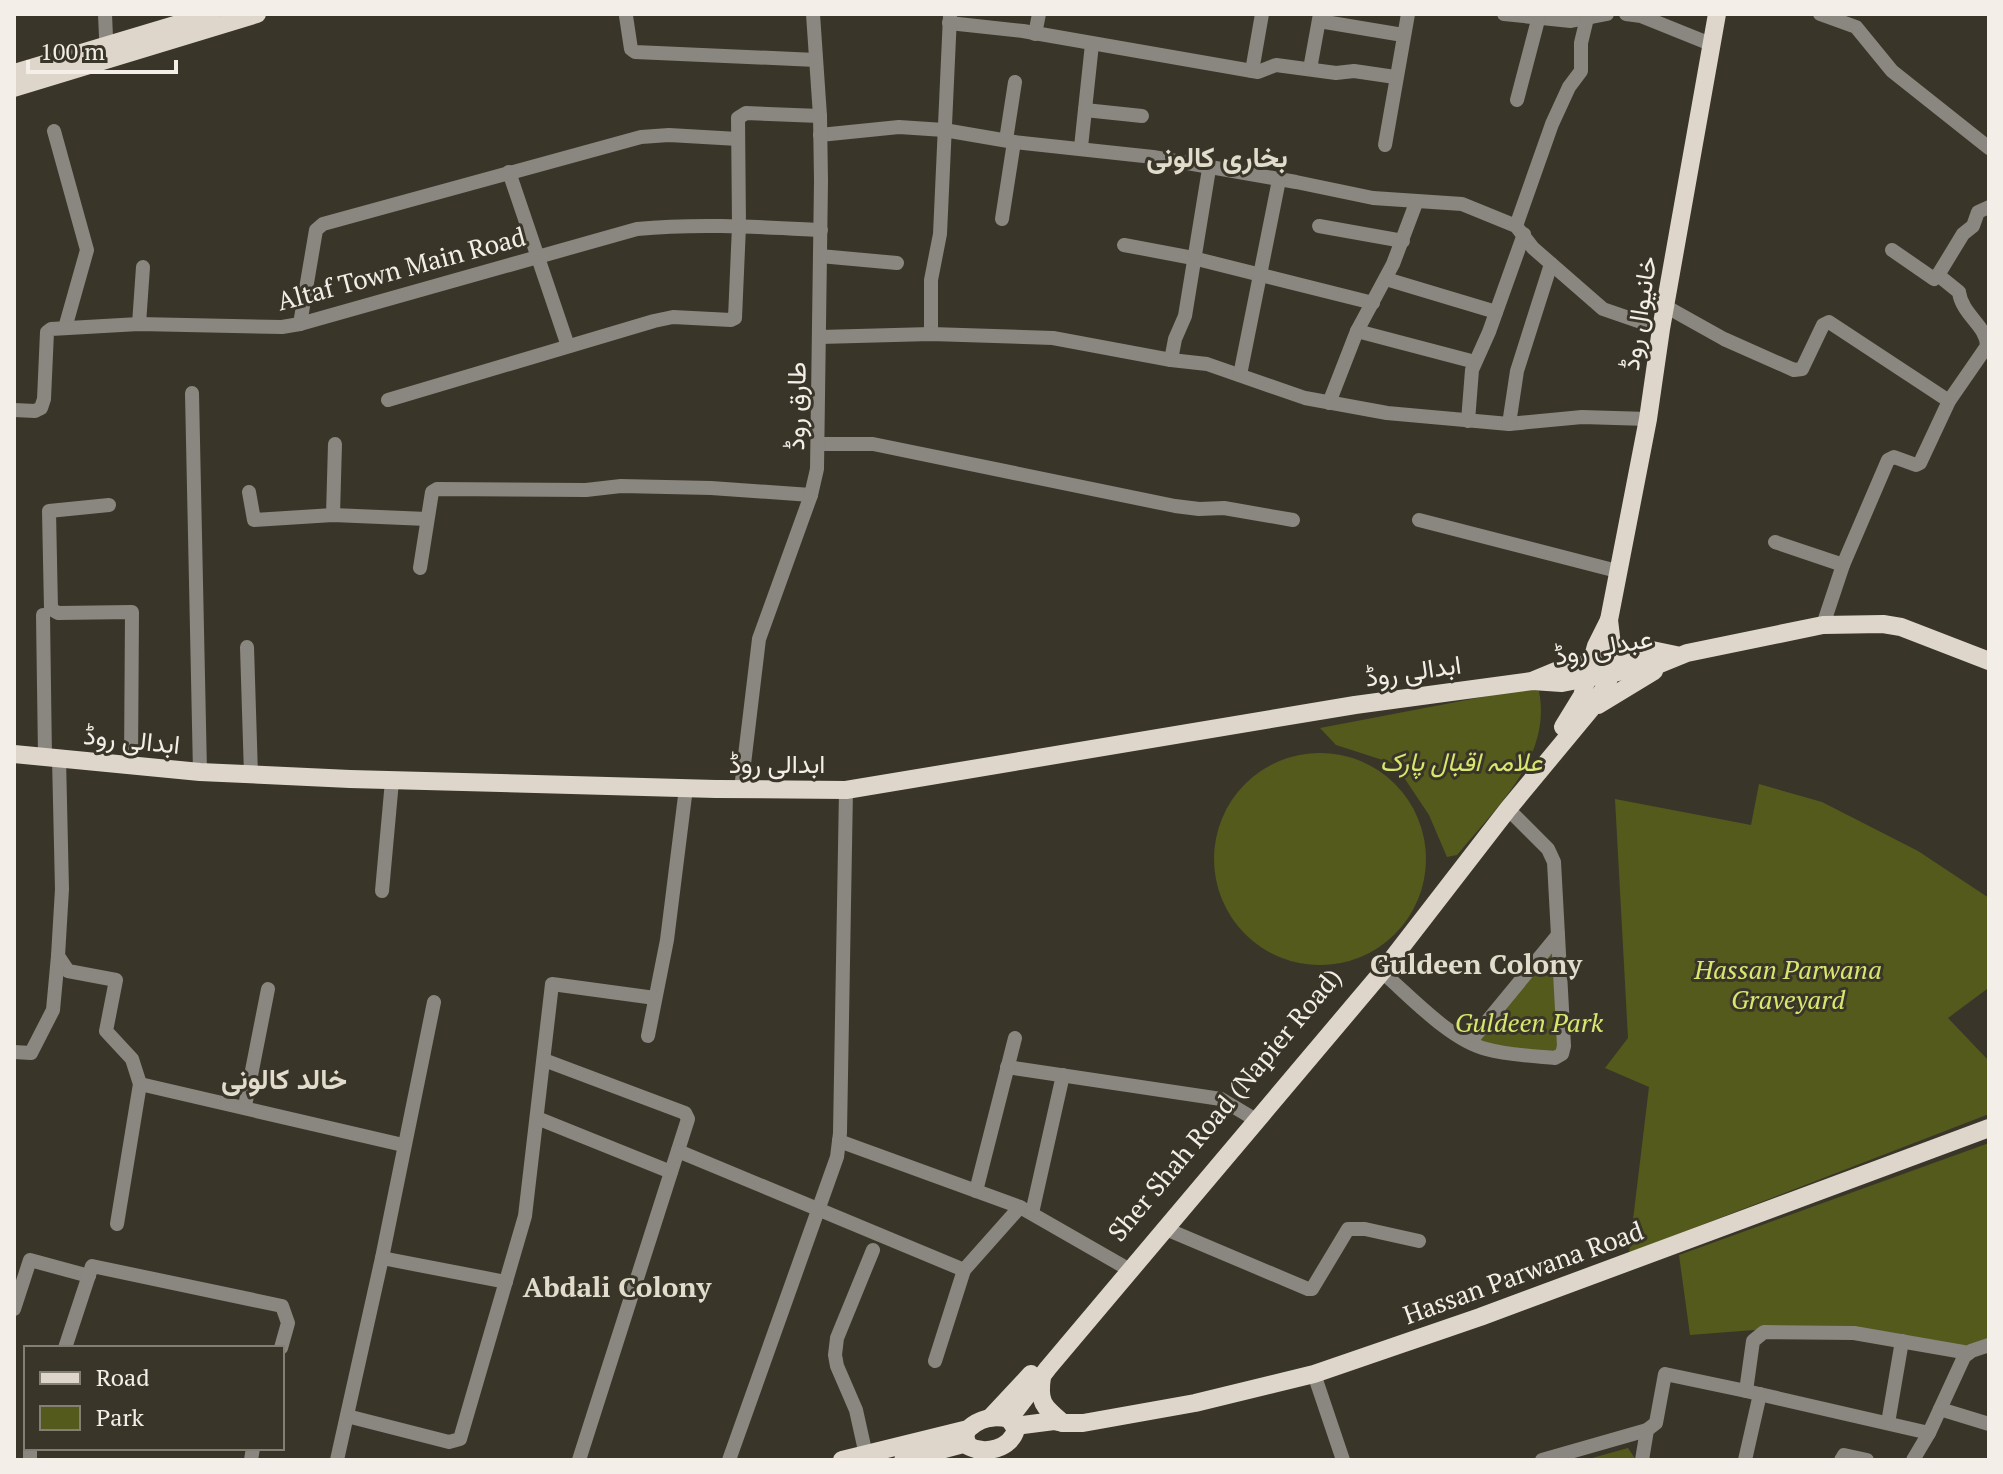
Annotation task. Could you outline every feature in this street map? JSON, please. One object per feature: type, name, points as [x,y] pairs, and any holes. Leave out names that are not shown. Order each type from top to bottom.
[{"type":"main road","points":[[14,73],[211,14]]},
{"type":"main road","points":[[14,88],[257,14]]},
{"type":"main road","name":"خانیوال روڈ","points":[[1600,668],[1648,419],[1717,14]]},
{"type":"main road","points":[[1590,710],[1676,655],[1823,625],[1883,624],[1901,627],[1989,661]]},
{"type":"main road","name":"عبدلی روڈ","points":[[1541,682],[1550,671],[1660,664],[1676,655]]},
{"type":"main road","points":[[1553,749],[1590,710],[1607,684],[1600,668]]},
{"type":"main road","points":[[1553,749],[1565,723],[1600,668]]},
{"type":"main road","points":[[1541,682],[1557,688],[1562,697],[1565,723]]},
{"type":"main road","name":"ابدالی روڈ","points":[[14,754],[251,775],[392,781],[846,790],[1355,705],[1541,682]]},
{"type":"main road","name":"Sher Shah Road (Napier Road)","points":[[1039,1371],[1123,1266],[1508,809],[1553,749]]},
{"type":"main road","name":"Sher Shah Road (Napier Road)","points":[[1039,1371],[1166,1229],[1382,972],[1410,926],[1553,749]]},
{"type":"main road","name":"Hassan Parwana Road","points":[[1013,1426],[1055,1427],[1063,1423],[1083,1423],[1195,1403],[1314,1374],[1480,1317],[1989,1128]]},
{"type":"main road","points":[[977,1449],[974,1424],[990,1418],[1039,1371]]},
{"type":"main road","points":[[1039,1371],[1040,1399],[1046,1409],[1063,1423]]},
{"type":"main road","points":[[903,1460],[1007,1444],[1039,1371]]},
{"type":"main road","points":[[990,1418],[1013,1426]]},
{"type":"main road","points":[[842,1460],[866,1455],[977,1449]]},
{"type":"street","points":[[105,14],[106,37]]},
{"type":"street","name":"طارق روڈ","points":[[741,789],[759,639],[811,495],[817,469],[820,116],[813,14]]},
{"type":"street","points":[[1035,34],[1039,14]]},
{"type":"street","points":[[1252,71],[1262,14]]},
{"type":"street","points":[[1385,145],[1408,14]]},
{"type":"street","points":[[1504,14],[1538,20],[1571,21],[1607,14]]},
{"type":"street","points":[[1626,14],[1641,16],[1713,45]]},
{"type":"street","points":[[1820,14],[1856,27],[1892,71],[1989,148]]},
{"type":"street","points":[[626,16],[631,49],[635,52],[816,60]]},
{"type":"street","points":[[1310,69],[1320,17],[1403,35]]},
{"type":"street","points":[[1468,421],[1470,378],[1496,312],[1552,124],[1569,87],[1581,71],[1581,43],[1587,18]]},
{"type":"street","points":[[931,334],[931,280],[940,234],[949,19],[1252,71],[1264,72],[1276,65],[1395,77]]},
{"type":"street","points":[[1517,100],[1538,20]]},
{"type":"street","points":[[1081,147],[1092,44]]},
{"type":"street","points":[[1002,219],[1015,82]]},
{"type":"street","points":[[1085,110],[1142,116]]},
{"type":"street","points":[[388,400],[673,317],[735,318],[741,114],[820,116]]},
{"type":"street","points":[[820,135],[899,127],[944,130],[1010,141],[1153,157],[1373,198],[1462,204],[1520,230],[1533,248],[1603,309],[1661,329]]},
{"type":"street","points":[[14,410],[35,411],[41,408],[47,332],[65,328],[87,250],[54,131]]},
{"type":"street","points":[[300,324],[316,230],[320,226],[641,137],[669,135],[738,139]]},
{"type":"street","points":[[1171,360],[1175,339],[1185,316],[1209,169]]},
{"type":"street","points":[[509,172],[568,346]]},
{"type":"street","points":[[1240,375],[1279,180]]},
{"type":"street","points":[[1329,403],[1357,331],[1403,241],[1416,203]]},
{"type":"street","points":[[1892,250],[1934,279],[1963,234],[1973,226],[1978,212],[1989,207]]},
{"type":"street","name":"Altaf Town Main Road","points":[[65,328],[139,324],[282,327],[637,229],[739,226],[821,230]]},
{"type":"street","points":[[1319,226],[1403,241]]},
{"type":"street","points":[[1124,245],[1193,258],[1373,303]]},
{"type":"street","points":[[820,256],[897,263]]},
{"type":"street","points":[[1509,424],[1517,371],[1551,264]]},
{"type":"street","points":[[139,324],[143,267]]},
{"type":"street","points":[[1823,625],[1843,565],[1888,460],[1894,457],[1916,465],[1920,463],[1949,401],[1984,352],[1988,341],[1960,302],[1959,292],[1938,275]]},
{"type":"street","points":[[1386,279],[1496,312]]},
{"type":"street","points":[[1665,306],[1724,339],[1794,370],[1802,369],[1823,325],[1829,322],[1949,401]]},
{"type":"street","points":[[1357,331],[1475,362]]},
{"type":"street","points":[[820,337],[931,334],[1053,338],[1207,364],[1295,395],[1387,413],[1509,424],[1582,417],[1648,419]]},
{"type":"street","points":[[192,393],[200,772]]},
{"type":"street","points":[[333,515],[335,444]]},
{"type":"street","points":[[819,444],[873,444],[1175,506],[1224,508],[1293,520]]},
{"type":"street","points":[[420,568],[432,492],[443,488],[499,491],[586,490],[621,486],[811,495]]},
{"type":"street","points":[[249,492],[254,520],[333,515],[427,519]]},
{"type":"street","points":[[109,505],[49,511],[51,609],[58,613],[132,612],[131,765]]},
{"type":"street","points":[[1419,520],[1617,571]]},
{"type":"street","points":[[1775,542],[1843,565]]},
{"type":"street","points":[[14,1052],[31,1053],[53,1010],[58,956],[62,889],[43,615]]},
{"type":"street","points":[[247,647],[251,775]]},
{"type":"street","points":[[382,891],[392,781]]},
{"type":"street","points":[[648,1036],[667,940],[686,788]]},
{"type":"street","points":[[729,1460],[837,1157],[846,790]]},
{"type":"street","points":[[1382,972],[1440,1022],[1484,1049],[1555,1058],[1562,1054],[1552,855],[1508,809]]},
{"type":"street","points":[[1470,1042],[1558,935]]},
{"type":"street","points":[[58,956],[68,971],[116,980],[106,1031],[132,1059],[140,1084],[117,1224]]},
{"type":"street","points":[[347,1416],[449,1442],[460,1439],[525,1216],[552,984],[655,998]]},
{"type":"street","points":[[245,1106],[268,989]]},
{"type":"street","points":[[337,1460],[434,1002]]},
{"type":"street","points":[[976,1191],[1015,1038]]},
{"type":"street","points":[[544,1060],[685,1113],[688,1119],[579,1460]]},
{"type":"street","points":[[1007,1067],[1221,1099],[1251,1117]]},
{"type":"street","points":[[935,1361],[964,1270],[1026,1210],[1063,1075]]},
{"type":"street","points":[[140,1084],[403,1145]]},
{"type":"street","points":[[537,1118],[671,1172]]},
{"type":"street","points":[[839,1141],[1026,1210],[1123,1266]]},
{"type":"street","points":[[678,1151],[964,1270]]},
{"type":"street","points":[[1166,1229],[1308,1289],[1312,1289],[1348,1229],[1365,1229],[1419,1241]]},
{"type":"street","points":[[866,1455],[856,1410],[835,1355],[837,1338],[873,1250]]},
{"type":"street","points":[[382,1258],[506,1282]]},
{"type":"street","points":[[14,1309],[30,1260],[89,1276]]},
{"type":"street","points":[[66,1346],[92,1266],[282,1306],[288,1323],[282,1346]]},
{"type":"street","points":[[1745,1460],[1753,1392],[1753,1341],[1764,1332],[1839,1332],[1969,1353],[1989,1345]]},
{"type":"street","points":[[1888,1423],[1902,1341]]},
{"type":"street","points":[[1916,1459],[1969,1353]]},
{"type":"street","points":[[1314,1374],[1343,1460]]},
{"type":"street","points":[[1542,1460],[1647,1430],[1656,1423],[1665,1374],[1929,1433]]},
{"type":"street","points":[[1940,1409],[1989,1424]]},
{"type":"street","points":[[1642,1460],[1647,1430]]},
{"type":"street","points":[[1841,1460],[1844,1455],[1867,1460]]},
{"type":"green space","name":"علامہ اقبال پارک","points":[[1524,689],[1539,691],[1541,715],[1529,760],[1488,819],[1457,855],[1447,857],[1429,815],[1395,764],[1336,745],[1320,728]]},
{"type":"green space","points":[[1320,753],[1361,761],[1395,784],[1418,818],[1426,859],[1418,900],[1395,934],[1361,957],[1320,965],[1279,957],[1245,934],[1222,900],[1214,859],[1222,818],[1245,784],[1279,761]]},
{"type":"green space","name":"Hassan Parwana Graveyard","points":[[1759,784],[1822,802],[1918,851],[1989,898],[1989,985],[1948,1018],[1989,1061],[1989,1114],[1629,1253],[1649,1087],[1605,1068],[1628,1038],[1615,799],[1751,825]]},
{"type":"green space","name":"Guldeen Park","points":[[1558,935],[1564,1046],[1555,1058],[1470,1042]]},
{"type":"green space","points":[[1989,1143],[1989,1339],[1963,1346],[1806,1326],[1690,1335],[1679,1255]]},
{"type":"green space","points":[[1628,1448],[1636,1460],[1585,1460]]},
{"type":"district","name":"بخاری کالونی","points":[[1217,156]]},
{"type":"district","name":"Guldeen Colony","points":[[1476,963]]},
{"type":"district","name":"خالد کالونی","points":[[284,1078]]},
{"type":"district","name":"Abdali Colony","points":[[617,1286]]}]
